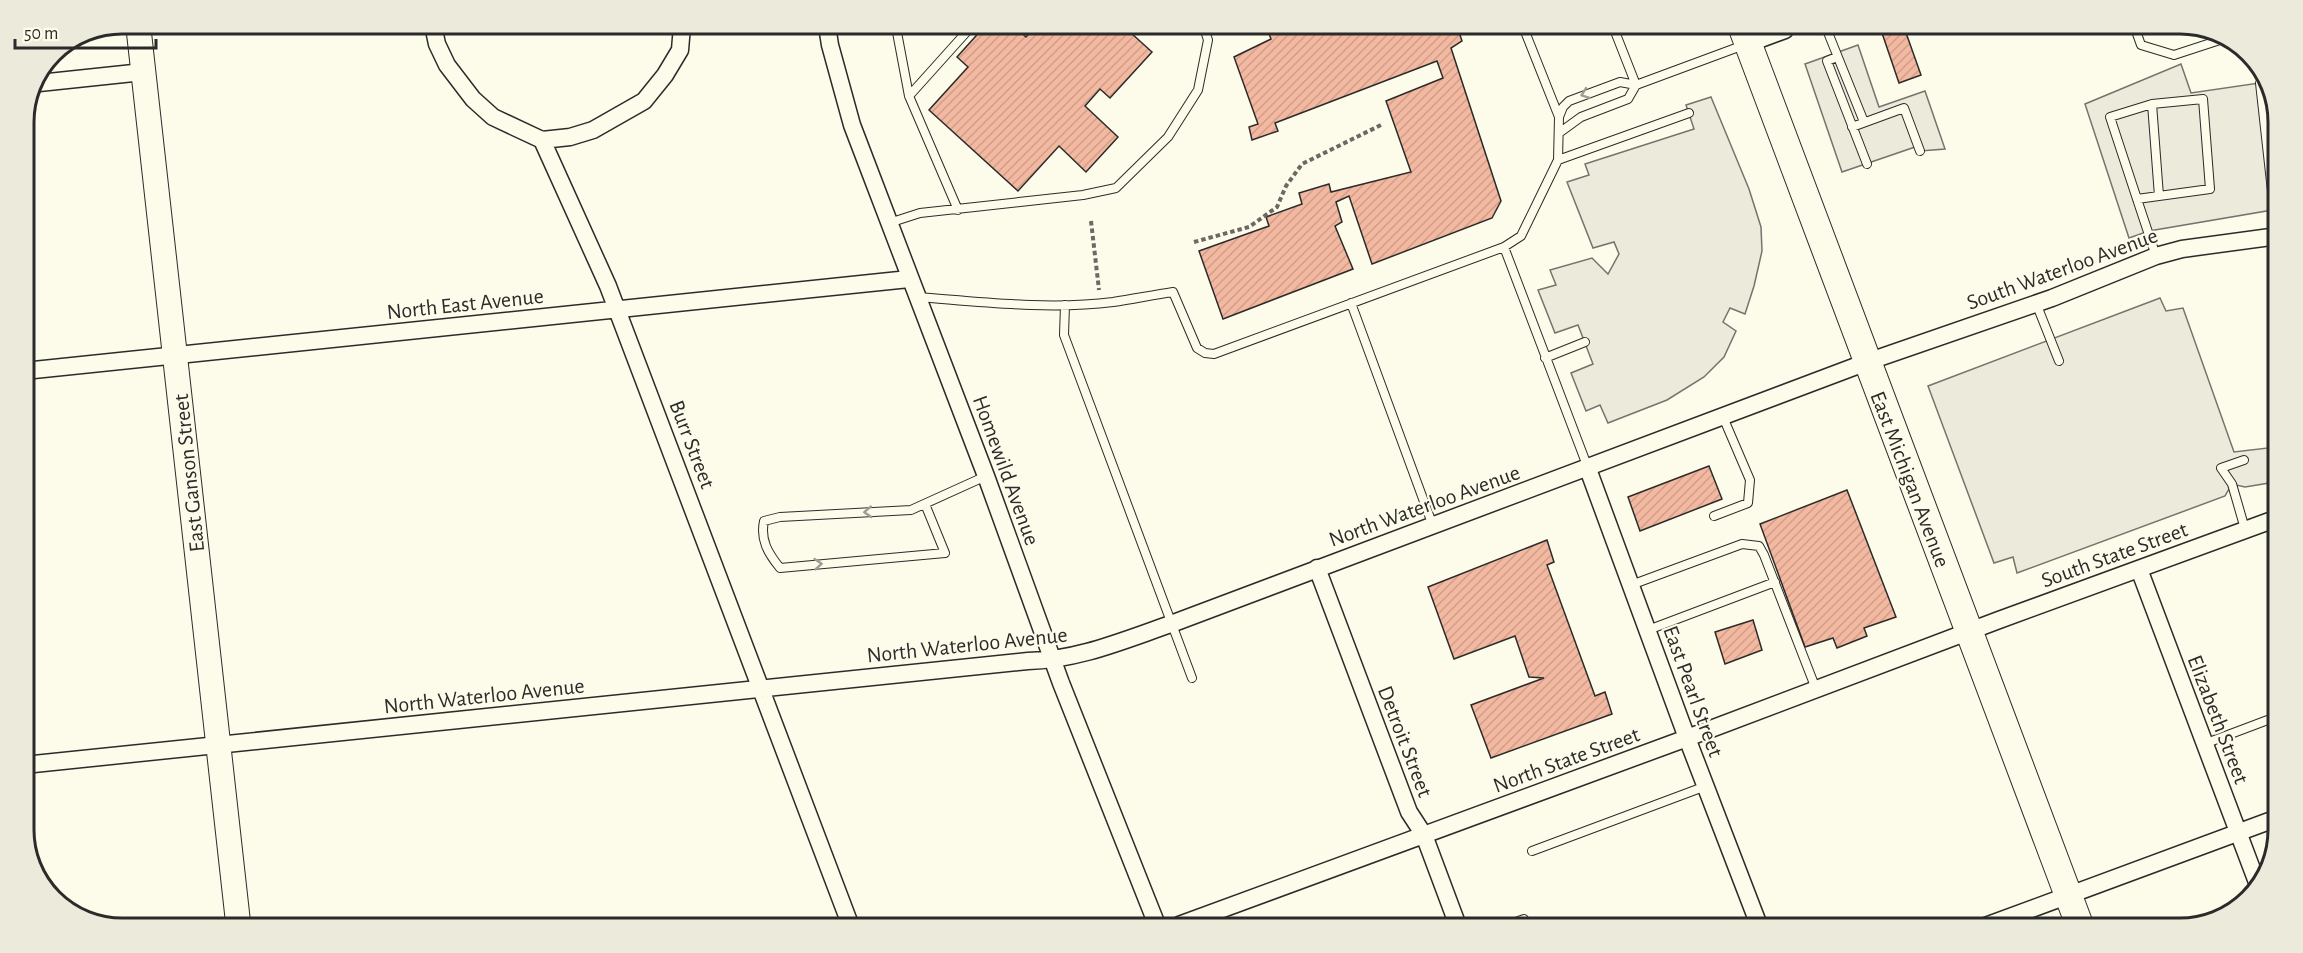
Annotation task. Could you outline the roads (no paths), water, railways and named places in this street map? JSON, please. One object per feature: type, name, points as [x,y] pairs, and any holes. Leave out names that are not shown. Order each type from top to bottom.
[{"type":"main road","name":"East Michigan Avenue","points":[[1745,37],[2076,918]]},
{"type":"street","name":"East Ganson Street","points":[[139,35],[238,918]]},
{"type":"street","points":[[435,35],[447,65],[473,99],[493,117],[542,140],[570,137],[593,130],[644,101],[665,75],[680,50],[681,35]]},
{"type":"street","name":"Homewild Avenue","points":[[828,35],[852,126],[1154,918]]},
{"type":"street","points":[[45,82],[143,72]]},
{"type":"street","name":"Burr Street","points":[[542,140],[618,310],[848,918]]},
{"type":"street","name":"South Waterloo Avenue","points":[[1867,362],[2036,303],[2156,256],[2182,249],[2268,237]]},
{"type":"street","name":"North East Avenue","points":[[35,370],[909,279]]},
{"type":"street","name":"North Waterloo Avenue","points":[[35,764],[1077,656],[1171,624],[1588,469],[1867,362]]},
{"type":"street","name":"East Pearl Street","points":[[1588,469],[1687,738],[1757,918]]},
{"type":"street","name":"South State Street","points":[[1968,631],[2268,521]]},
{"type":"street","name":"Detroit Street","points":[[1317,568],[1408,812],[1424,835],[1455,918]]},
{"type":"street","name":"Elizabeth Street","points":[[2139,569],[2255,877]]},
{"type":"street","name":"North State Street","points":[[1201,918],[1968,631]]},
{"type":"street","points":[[2008,918],[2268,822]]},
{"type":"lane","points":[[898,35],[909,96],[958,210]]},
{"type":"lane","points":[[909,96],[963,35]]},
{"type":"lane","points":[[889,224],[920,213],[1090,194],[1116,188],[1168,137],[1198,90],[1208,40],[1206,35]]},
{"type":"lane","points":[[1526,35],[1559,117]]},
{"type":"lane","points":[[1616,35],[1636,85]]},
{"type":"lane","points":[[1829,35],[1864,122]]},
{"type":"lane","points":[[2137,35],[2141,45],[2174,55],[2215,42]]},
{"type":"lane","points":[[918,297],[1003,304],[1065,305],[1101,303],[1173,292],[1197,348],[1205,353],[1214,354],[1504,247],[1521,236],[1558,160],[1559,117],[1563,107],[1577,97],[1620,82],[1636,85],[1745,37]]},
{"type":"lane","points":[[1838,57],[1827,61],[1867,164]]},
{"type":"lane","points":[[1558,133],[1581,117],[1628,99],[1636,85]]},
{"type":"lane","points":[[2260,87],[2268,155]]},
{"type":"lane","points":[[2137,199],[2210,189],[2203,99],[2152,104],[2110,117],[2137,199],[2143,212],[2156,256]]},
{"type":"lane","points":[[2152,104],[2159,196]]},
{"type":"lane","points":[[1852,127],[1904,108],[1920,151]]},
{"type":"lane","points":[[1558,160],[1689,113]]},
{"type":"lane","points":[[1504,247],[1588,469]]},
{"type":"lane","points":[[1351,303],[1433,526]]},
{"type":"lane","points":[[2036,303],[2060,361]]},
{"type":"lane","points":[[1065,305],[1064,335],[1192,678]]},
{"type":"lane","points":[[1545,358],[1585,342]]},
{"type":"lane","points":[[1714,516],[1748,503],[1750,480],[1722,417]]},
{"type":"lane","points":[[2244,460],[2221,468],[2232,484],[2245,529]]},
{"type":"lane","points":[[925,504],[945,553],[780,568],[771,556],[761,534],[764,521],[780,517],[911,510],[986,476]]},
{"type":"lane","points":[[1631,585],[1742,544],[1759,546],[1816,689]]},
{"type":"lane","points":[[1648,630],[1775,582]]},
{"type":"lane","points":[[2204,744],[2268,720]]},
{"type":"lane","points":[[1532,851],[1706,786]]}]
